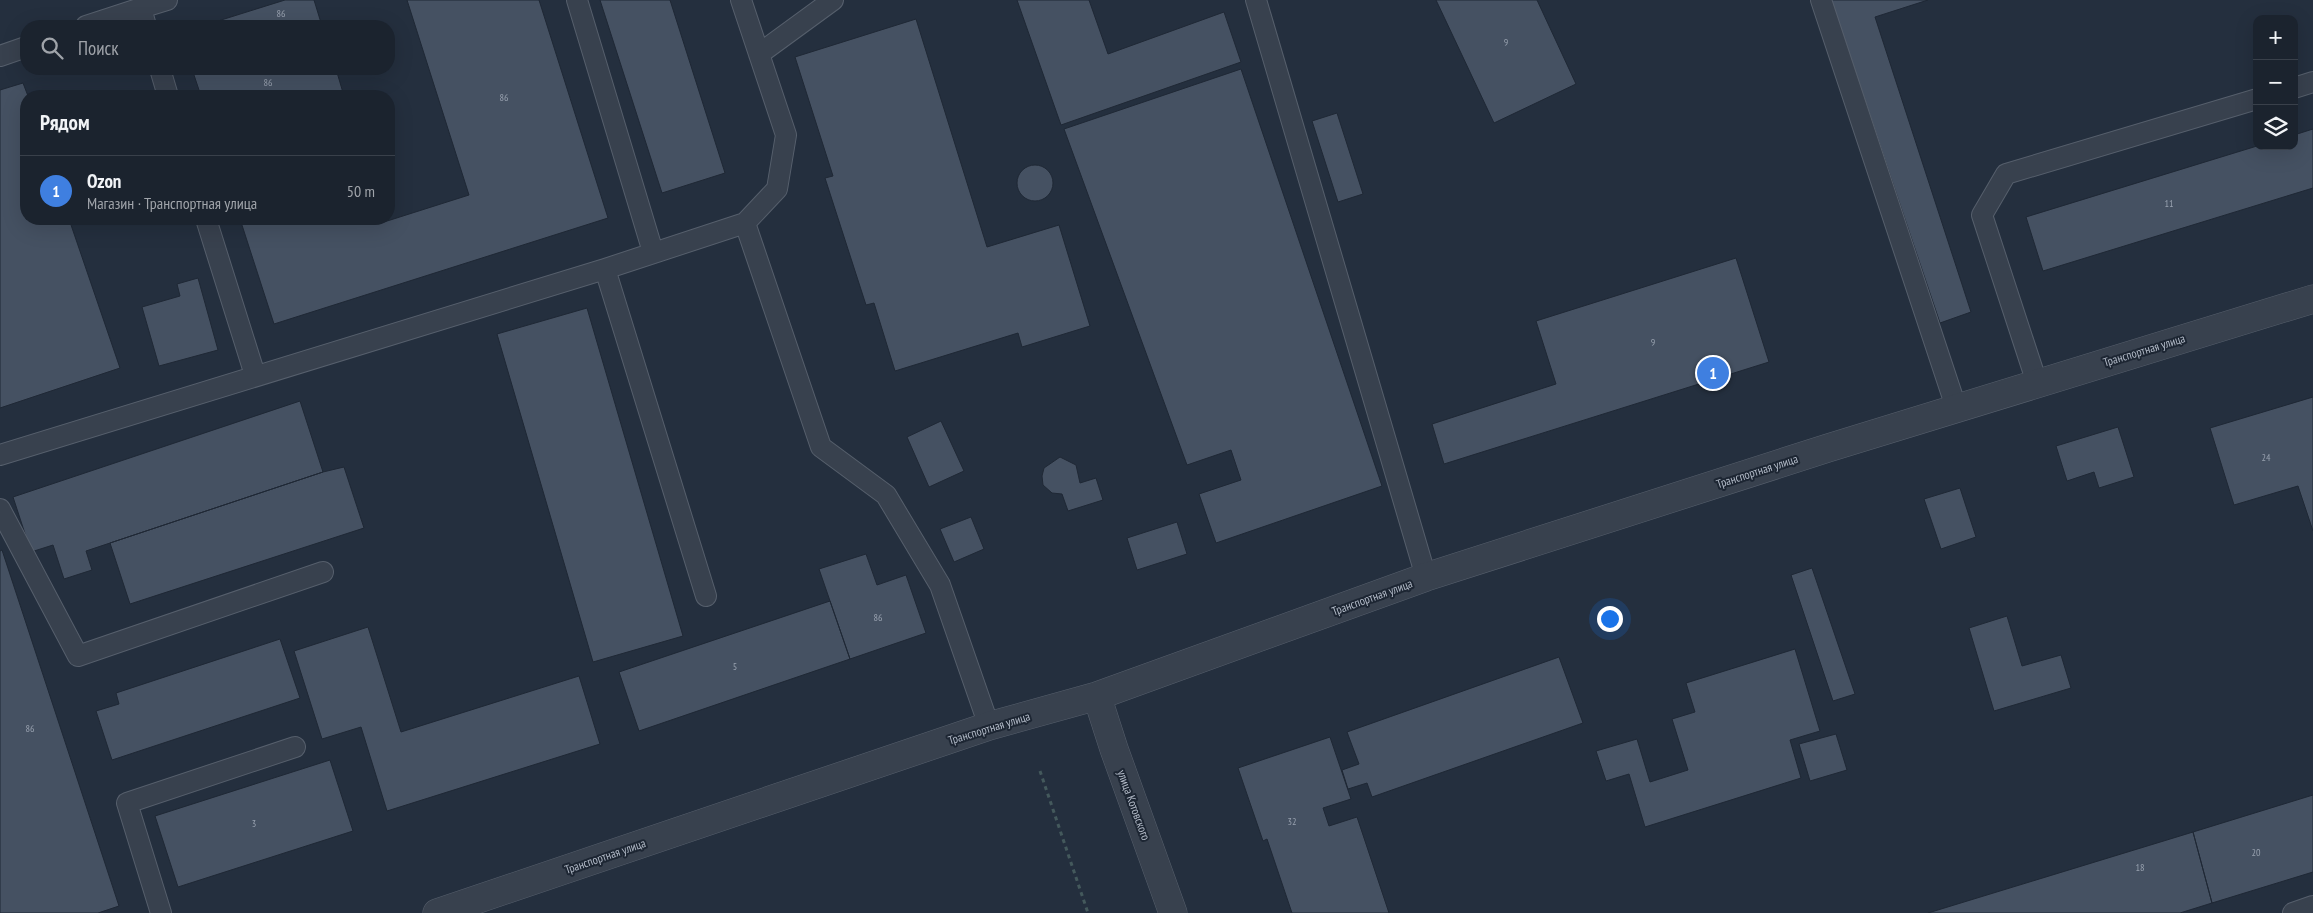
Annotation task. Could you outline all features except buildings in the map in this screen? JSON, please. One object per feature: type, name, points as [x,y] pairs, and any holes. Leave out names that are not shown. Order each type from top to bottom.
[{"type":"street","name":"Транспортная улица","points":[[438,913],[989,726],[1097,696],[1426,578],[1828,448],[1957,410],[2037,383],[2313,299]]},
{"type":"street","name":"улица Котовского","points":[[1097,696],[1114,749],[1174,913]]},
{"type":"lane","points":[[124,20],[143,17],[167,0]]},
{"type":"lane","points":[[577,0],[653,252]]},
{"type":"lane","points":[[0,455],[255,375],[605,269],[745,223],[777,189],[786,135],[741,0]]},
{"type":"lane","points":[[759,54],[833,0]]},
{"type":"lane","points":[[1256,0],[1426,578]]},
{"type":"lane","points":[[1821,0],[1957,410]]},
{"type":"lane","points":[[0,56],[20,49]]},
{"type":"lane","points":[[162,75],[166,90]]},
{"type":"lane","points":[[2298,87],[2313,82]]},
{"type":"lane","points":[[2037,383],[1982,215],[2006,174],[2253,100]]},
{"type":"lane","points":[[745,223],[821,447],[886,495],[921,552],[940,585],[989,726]]},
{"type":"lane","points":[[208,225],[255,375]]},
{"type":"lane","points":[[605,269],[706,596]]},
{"type":"lane","points":[[0,509],[78,656],[323,572]]},
{"type":"lane","points":[[161,913],[127,803],[295,747]]},
{"type":"lane","points":[[2293,913],[2313,906]]},
{"type":"path","points":[[1040,771],[1088,913]]},
{"type":"place","name":"Ozon","points":[[1713,373]]}]
